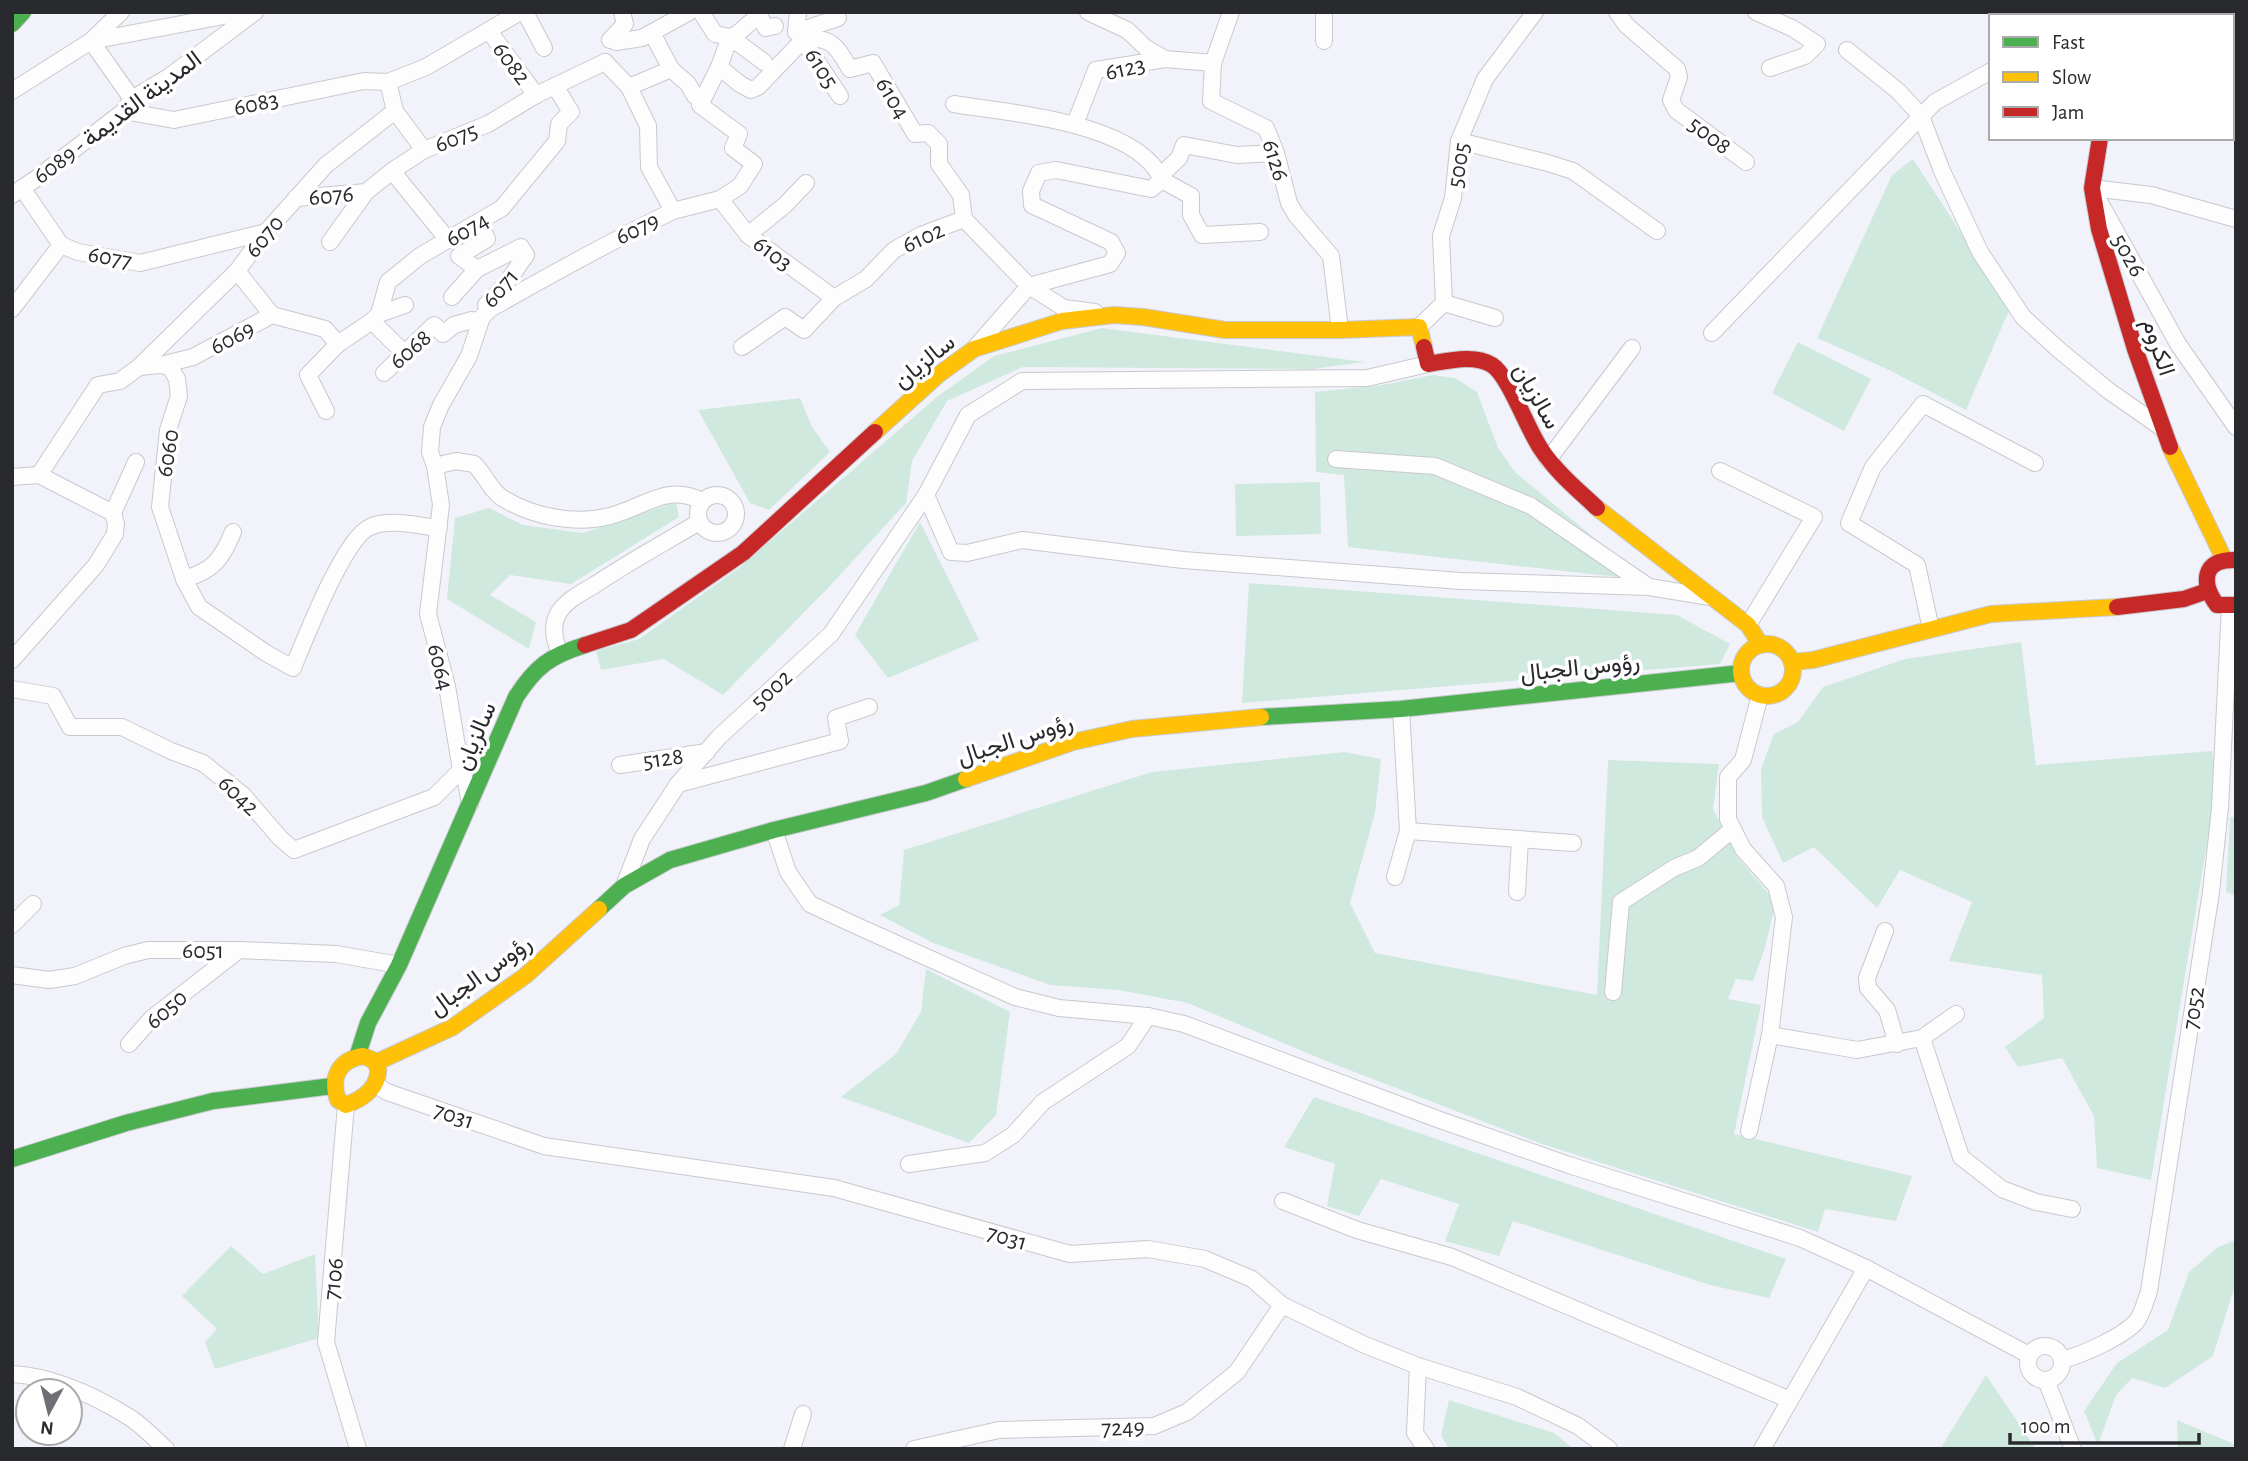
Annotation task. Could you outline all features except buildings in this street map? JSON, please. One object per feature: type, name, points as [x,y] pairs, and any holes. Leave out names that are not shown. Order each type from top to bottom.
[{"type":"street","points":[[12,24],[23,12]]},
{"type":"street","points":[[12,91],[91,41],[121,12]]},
{"type":"street","points":[[91,41],[245,12]]},
{"type":"street","name":"المدينة القديمة - 6089","points":[[17,192],[128,105],[255,12]]},
{"type":"street","name":"6083","points":[[128,105],[174,120],[364,81],[388,82],[426,67],[520,12]]},
{"type":"street","points":[[526,12],[544,48]]},
{"type":"street","points":[[622,12],[625,24],[610,40],[615,42],[642,38],[690,12]]},
{"type":"street","points":[[701,12],[715,34],[730,37],[764,62]]},
{"type":"street","points":[[798,12],[800,35]]},
{"type":"street","points":[[1088,12],[1127,30],[1146,48],[1165,59],[1213,63]]},
{"type":"street","name":"6126","points":[[1231,12],[1213,63],[1211,101],[1266,128],[1276,153],[1289,203],[1331,257],[1340,330]]},
{"type":"street","points":[[1324,12],[1324,41]]},
{"type":"street","name":"5005","points":[[1444,303],[1441,236],[1453,198],[1460,141],[1485,79],[1535,12]]},
{"type":"street","name":"5008","points":[[1617,12],[1626,25],[1677,69],[1679,77],[1671,100],[1676,110],[1746,162]]},
{"type":"street","points":[[1756,12],[1792,28],[1817,44],[1805,56],[1770,68]]},
{"type":"street","points":[[673,211],[720,199],[740,186],[754,164],[733,148],[739,134],[700,105],[730,37],[737,34],[758,13],[766,28],[775,26]]},
{"type":"street","points":[[719,67],[751,90],[758,87],[800,35],[838,18]]},
{"type":"street","name":"6082","points":[[489,32],[536,95]]},
{"type":"street","points":[[652,33],[671,69],[688,84],[695,96]]},
{"type":"street","name":"6105","points":[[800,35],[840,96]]},
{"type":"street","name":"6104","points":[[800,35],[821,38],[836,46],[850,69],[873,63],[915,134],[928,133],[939,144],[939,164],[961,195],[964,219]]},
{"type":"street","points":[[91,41],[128,105]]},
{"type":"street","points":[[605,62],[615,42]]},
{"type":"street","points":[[1847,50],[1898,91],[1921,116],[1942,171],[1980,252],[2023,317],[2089,375],[2162,429]]},
{"type":"street","name":"6123","points":[[1075,124],[1096,71],[1165,59]]},
{"type":"street","name":"6075","points":[[330,242],[366,192],[424,150],[488,124],[536,95],[605,62]]},
{"type":"street","name":"6079","points":[[475,323],[490,309],[601,246],[673,211],[649,167],[648,126],[629,88],[605,62]]},
{"type":"street","points":[[629,88],[671,69]]},
{"type":"street","points":[[1712,333],[1935,102],[1989,72]]},
{"type":"street","points":[[388,82],[395,111],[424,150]]},
{"type":"street","name":"6074","points":[[376,318],[388,282],[420,256],[502,208],[557,141],[559,124],[571,111],[555,86]]},
{"type":"street","points":[[954,104],[1075,124],[1102,134],[1131,148],[1149,161],[1161,178],[1191,197],[1191,215],[1202,235],[1260,232]]},
{"type":"street","name":"6070","points":[[139,367],[236,271],[266,232],[326,165],[395,111]]},
{"type":"street","name":"الكروم","points":[[2100,140],[2092,188],[2099,229],[2135,349],[2162,429],[2181,474],[2230,560]]},
{"type":"street","points":[[1460,141],[1573,171],[1657,231]]},
{"type":"street","points":[[974,349],[1029,286],[1110,264],[1117,253],[1111,242],[1032,205],[1031,191],[1039,173],[1056,170],[1151,189],[1179,158],[1184,145],[1237,155],[1276,153]]},
{"type":"street","points":[[392,171],[448,240]]},
{"type":"street","points":[[748,235],[785,205],[806,183]]},
{"type":"street","points":[[2092,188],[2151,195],[2236,219]]},
{"type":"street","name":"5026","points":[[2092,188],[2178,344],[2236,427]]},
{"type":"street","name":"6077","points":[[17,192],[61,245],[140,263],[266,232]]},
{"type":"street","name":"6076","points":[[296,198],[366,192]]},
{"type":"street","name":"6103","points":[[720,199],[748,235],[834,298]]},
{"type":"street","name":"6102","points":[[742,347],[785,317],[804,330],[834,298],[866,279],[894,250],[964,219],[1029,286],[1064,307],[1114,314]]},
{"type":"street","points":[[452,297],[477,269],[459,256],[487,239],[479,222]]},
{"type":"street","points":[[12,309],[61,245]]},
{"type":"street","name":"6071","points":[[475,323],[526,256],[521,247],[477,269]]},
{"type":"street","points":[[236,271],[272,315]]},
{"type":"street","points":[[1427,364],[1419,327],[1444,303],[1495,318]]},
{"type":"street","points":[[326,411],[308,375],[338,344],[376,318],[405,305]]},
{"type":"street","name":"سالزيان","points":[[357,1056],[368,1023],[399,965],[516,697],[530,676],[542,664],[560,653],[631,630],[743,553],[938,375],[974,349],[1062,321],[1114,314],[1226,330],[1419,327]]},
{"type":"street","name":"6069","points":[[161,365],[193,357],[272,315],[325,329],[338,344]]},
{"type":"street","points":[[376,318],[404,353]]},
{"type":"street","name":"6068","points":[[384,373],[434,325],[443,334],[454,325],[475,323]]},
{"type":"street","name":"6064","points":[[470,805],[461,771],[447,686],[428,614],[441,505],[430,452],[432,427],[441,405],[469,356],[475,323]]},
{"type":"street","points":[[1548,460],[1632,348]]},
{"type":"street","name":"سالزيان","points":[[1427,364],[1475,360],[1488,362],[1497,368],[1504,376],[1521,414],[1548,460],[1583,496],[1748,625]]},
{"type":"street","name":"5002","points":[[625,886],[642,839],[678,784],[719,737],[831,634],[926,495],[968,415],[1022,381],[1367,378],[1427,364]]},
{"type":"street","points":[[39,475],[98,385],[120,382],[139,367],[161,365]]},
{"type":"street","name":"6060","points":[[161,365],[170,367],[177,379],[179,396],[168,430],[160,507],[184,579],[199,607],[265,653],[293,668],[328,584],[362,531],[384,523],[439,528]]},
{"type":"street","points":[[1931,629],[1917,565],[1849,523],[1873,467],[1923,404],[2035,463]]},
{"type":"street","points":[[1335,459],[1435,466],[1531,506],[1649,587]]},
{"type":"street","points":[[435,466],[456,461],[474,464],[499,496],[534,514],[571,519],[609,516],[667,494],[681,493],[702,500]]},
{"type":"street","points":[[12,660],[96,565],[115,534],[113,513],[136,462]]},
{"type":"street","points":[[1720,471],[1814,517],[1748,625],[1761,645]]},
{"type":"street","points":[[12,477],[39,475],[113,513]]},
{"type":"street","points":[[714,494],[732,501],[737,513],[733,526],[722,533],[708,531],[699,522],[698,509],[702,500],[714,494]]},
{"type":"street","points":[[926,495],[951,552],[967,553],[1022,540],[1183,560],[1461,581],[1649,587],[1710,597]]},
{"type":"street","points":[[560,653],[554,626],[559,612],[569,601],[699,522]]},
{"type":"street","points":[[184,579],[201,574],[220,559],[233,532]]},
{"type":"street","points":[[2230,560],[2212,566],[2205,584],[2217,605],[2233,605]]},
{"type":"street","points":[[1792,662],[1813,660],[1991,614],[2136,606],[2184,599],[2207,591]]},
{"type":"street","name":"7052","points":[[2062,1360],[2118,1334],[2137,1321],[2149,1291],[2211,892],[2220,808],[2233,605]]},
{"type":"street","points":[[1761,645],[1780,648],[1792,662],[1793,671],[1786,688],[1769,696],[1760,695],[1747,687],[1741,673],[1746,655],[1761,645]]},
{"type":"street","name":"رؤوس الجبال","points":[[375,1063],[453,1027],[515,983],[625,886],[670,860],[774,830],[926,793],[1073,742],[1132,729],[1299,714],[1401,709],[1741,673]]},
{"type":"street","name":"6042","points":[[12,689],[53,696],[71,727],[122,727],[204,763],[243,796],[294,850],[434,797],[461,771]]},
{"type":"street","points":[[1749,1131],[1770,1035],[1784,917],[1776,886],[1743,849],[1728,819],[1728,777],[1743,760],[1760,695]]},
{"type":"street","points":[[678,784],[840,741],[836,718],[869,707]]},
{"type":"street","points":[[1395,877],[1408,831],[1401,709]]},
{"type":"street","name":"5128","points":[[620,765],[707,752]]},
{"type":"street","points":[[1613,992],[1621,902],[1674,868],[1698,858],[1733,829]]},
{"type":"street","points":[[774,830],[788,872],[810,904],[1015,997],[1059,1008],[1148,1016],[1184,1024],[1440,1120],[1569,1165],[1800,1238],[1866,1268],[2029,1355]]},
{"type":"street","points":[[1408,831],[1573,843]]},
{"type":"street","points":[[1517,892],[1520,839]]},
{"type":"street","points":[[12,925],[33,904]]},
{"type":"street","points":[[1885,931],[1867,978],[1868,988],[1887,1010],[1897,1044]]},
{"type":"street","name":"6051","points":[[12,975],[49,980],[75,976],[124,956],[148,950],[335,954],[399,965]]},
{"type":"street","name":"6050","points":[[129,1044],[152,1018],[239,950]]},
{"type":"street","points":[[1770,1035],[1857,1051],[1922,1038],[1956,1014]]},
{"type":"street","points":[[909,1164],[985,1153],[1013,1135],[1042,1102],[1128,1046],[1148,1016]]},
{"type":"street","points":[[1922,1038],[1961,1157],[2002,1189],[2036,1202],[2072,1209]]},
{"type":"street","points":[[357,1056],[370,1058],[375,1063],[378,1078],[376,1085],[364,1098],[346,1105],[338,1100],[332,1086],[343,1064],[357,1056]]},
{"type":"street","name":"7031","points":[[376,1085],[387,1092],[544,1146],[834,1188],[1070,1254],[1148,1249],[1205,1259],[1252,1279],[1282,1305],[1365,1345],[1418,1366],[1517,1398],[1578,1426],[1609,1449]]},
{"type":"street","points":[[12,1159],[126,1123],[213,1101],[332,1086]]},
{"type":"street","name":"7106","points":[[346,1105],[326,1342],[358,1449]]},
{"type":"street","points":[[1283,1201],[1357,1230],[1452,1257],[1790,1400]]},
{"type":"street","points":[[1762,1449],[1866,1268]]},
{"type":"street","name":"7249","points":[[914,1449],[999,1430],[1154,1426],[1187,1412],[1237,1372],[1282,1305]]},
{"type":"street","points":[[2047,1345],[2057,1350],[2062,1360],[2058,1374],[2046,1380],[2031,1373],[2027,1361],[2037,1347],[2047,1345]]},
{"type":"street","points":[[1418,1366],[1415,1433],[1426,1449]]},
{"type":"street","points":[[12,1374],[27,1375],[83,1392],[131,1418],[166,1449]]},
{"type":"street","points":[[2046,1380],[2073,1449]]},
{"type":"street","points":[[792,1449],[803,1415]]},
{"type":"green space","points":[[1913,159],[2010,308],[1966,410],[1887,369],[1817,338],[1892,175]]},
{"type":"green space","points":[[1102,328],[1365,362],[1312,369],[1023,367],[947,401],[912,461],[906,503],[828,588],[723,695],[664,659],[601,670],[596,651],[639,639],[739,568],[938,396],[994,356]]},
{"type":"green space","points":[[1798,342],[1871,379],[1844,431],[1772,393]]},
{"type":"green space","points":[[1433,375],[1455,378],[1477,392],[1498,448],[1515,472],[1645,580],[1348,547],[1344,475],[1316,472],[1315,392],[1382,385]]},
{"type":"green space","points":[[800,398],[812,427],[830,452],[769,510],[750,503],[698,410]]},
{"type":"green space","points":[[1320,482],[1321,534],[1236,536],[1235,484]]},
{"type":"green space","points":[[676,502],[679,517],[571,584],[510,575],[490,595],[536,622],[529,649],[447,599],[455,518],[489,508],[523,525],[583,533]]},
{"type":"green space","points":[[920,522],[979,640],[888,678],[855,635]]},
{"type":"green space","points":[[1249,583],[1677,615],[1730,644],[1720,664],[1242,703]]},
{"type":"green space","points":[[2021,642],[2036,765],[2212,751],[2217,783],[2151,1180],[2097,1168],[2094,1116],[2062,1058],[2018,1067],[2005,1047],[2044,1018],[2042,975],[1949,961],[1972,902],[1900,870],[1877,908],[1814,847],[1783,863],[1762,817],[1761,769],[1774,734],[1798,722],[1823,687],[1905,659]]},
{"type":"green space","points":[[1344,752],[1381,759],[1375,813],[1350,903],[1375,953],[1597,995],[1608,760],[1719,764],[1713,809],[1738,858],[1776,902],[1764,951],[1753,981],[1736,979],[1728,999],[1761,1005],[1734,1134],[1912,1176],[1896,1221],[1825,1209],[1818,1232],[1539,1143],[1326,1061],[1188,1003],[1118,990],[1050,985],[933,943],[880,915],[899,905],[904,850],[1152,772]]},
{"type":"green space","points":[[2230,817],[2236,817],[2236,896],[2226,892]]},
{"type":"green space","points":[[926,969],[1010,1012],[996,1115],[969,1143],[841,1097],[896,1054],[921,1012]]},
{"type":"green space","points":[[1314,1097],[1786,1259],[1769,1298],[1710,1285],[1513,1221],[1499,1256],[1445,1241],[1459,1204],[1381,1179],[1359,1216],[1327,1206],[1335,1164],[1284,1147]]},
{"type":"green space","points":[[2236,1240],[2236,1288],[2213,1356],[2165,1388],[2132,1378],[2116,1395],[2098,1445],[2084,1411],[2117,1363],[2168,1330],[2189,1272],[2218,1247]]},
{"type":"green space","points":[[231,1246],[263,1274],[315,1254],[319,1338],[215,1369],[205,1342],[217,1329],[182,1296]]},
{"type":"green space","points":[[1986,1375],[2036,1449],[1940,1449]]},
{"type":"green space","points":[[1449,1400],[1554,1433],[1574,1449],[1449,1449],[1441,1435]]},
{"type":"green space","points":[[2177,1420],[2236,1445],[2236,1449],[2178,1449]]},
{"type":"traffic: fast","points":[[12,24],[23,12]]},
{"type":"traffic: fast","points":[[357,1057],[368,1023],[399,965],[516,697],[537,670],[562,653],[585,645]]},
{"type":"traffic: fast","points":[[1261,717],[1401,709],[1741,673]]},
{"type":"traffic: fast","points":[[599,909],[624,886],[670,860],[774,830],[926,793],[966,779]]},
{"type":"traffic: fast","points":[[12,1159],[126,1123],[213,1101],[332,1086]]},
{"type":"traffic: slow","points":[[875,432],[938,375],[974,349],[1062,321],[1114,315],[1225,330],[1419,327],[1424,347]]},
{"type":"traffic: slow","points":[[2170,447],[2224,559]]},
{"type":"traffic: slow","points":[[1597,508],[1748,625],[1761,645]]},
{"type":"traffic: slow","points":[[1792,662],[1813,660],[1991,614],[2117,607]]},
{"type":"traffic: slow","points":[[1767,644],[1777,646],[1785,652],[1791,660],[1793,670],[1791,680],[1785,688],[1777,694],[1767,696],[1757,694],[1749,688],[1743,680],[1741,670],[1743,660],[1749,652],[1757,646],[1767,644]]},
{"type":"traffic: slow","points":[[966,779],[1073,742],[1132,729],[1261,717]]},
{"type":"traffic: slow","points":[[375,1063],[453,1027],[525,976],[599,909]]},
{"type":"traffic: slow","points":[[363,1056],[373,1060],[378,1066],[376,1080],[364,1096],[346,1105],[338,1100],[336,1092],[338,1071],[348,1061],[363,1056]]},
{"type":"traffic: jam","points":[[2100,140],[2092,188],[2099,229],[2135,349],[2170,447]]},
{"type":"traffic: jam","points":[[1424,347],[1428,364],[1461,359],[1492,365],[1505,380],[1547,457],[1597,508]]},
{"type":"traffic: jam","points":[[585,645],[631,630],[743,553],[875,432]]},
{"type":"traffic: jam","points":[[2235,560],[2216,564],[2211,568],[2207,581],[2208,589],[2217,605],[2236,605]]},
{"type":"traffic: jam","points":[[2117,607],[2184,599],[2207,591]]}]
